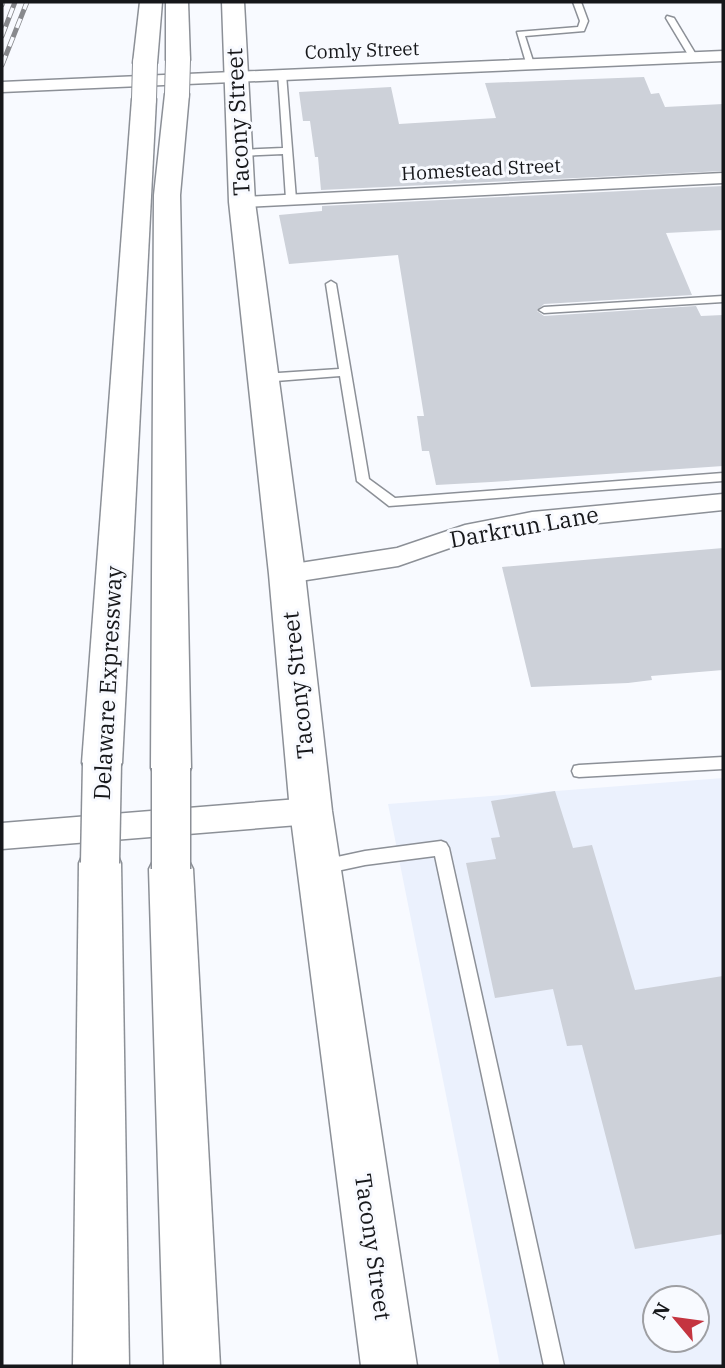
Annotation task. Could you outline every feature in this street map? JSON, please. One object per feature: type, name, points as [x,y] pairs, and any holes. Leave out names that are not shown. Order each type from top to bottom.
[{"type":"main road","name":"Delaware Expressway","points":[[101,1366],[102,763],[151,2]]},
{"type":"main road","points":[[177,2],[177,94],[167,195],[171,869],[192,1366]]},
{"type":"main road","name":"Tacony Street","points":[[233,2],[242,202],[287,574],[311,811],[389,1366]]},
{"type":"street","name":"Comly Street","points":[[2,87],[236,75],[723,57]]},
{"type":"street","name":"Homestead Street","points":[[242,202],[723,178]]},
{"type":"street","name":"Darkrun Lane","points":[[287,574],[398,556],[465,534],[532,521],[723,502]]},
{"type":"street","points":[[2,836],[311,811]]},
{"type":"lane","points":[[530,64],[520,34],[580,29],[584,21],[577,2]]},
{"type":"lane","points":[[670,18],[694,58]]},
{"type":"lane","points":[[282,74],[292,199]]},
{"type":"lane","points":[[239,153],[288,151]]},
{"type":"lane","points":[[331,284],[363,481],[393,503],[723,477]]},
{"type":"lane","points":[[544,310],[723,299]]},
{"type":"lane","points":[[263,378],[345,372]]},
{"type":"lane","points":[[579,771],[723,763]]},
{"type":"lane","points":[[319,868],[365,858],[441,848],[554,1366]]},
{"type":"shaded area","points":[[723,778],[723,1366],[500,1366],[388,804]]},
{"type":"building","points":[[644,77],[651,94],[659,93],[665,107],[723,104],[723,171],[321,190],[318,157],[315,157],[310,121],[303,121],[299,92],[391,87],[399,124],[496,118],[485,83]]},
{"type":"building","points":[[723,186],[723,230],[666,233],[692,295],[544,304],[537,311],[544,316],[696,306],[701,316],[723,315],[723,466],[491,482],[436,485],[429,451],[422,451],[417,416],[424,416],[398,255],[289,264],[279,215],[322,211],[322,206]]},
{"type":"building","points":[[723,548],[723,670],[651,676],[652,680],[628,683],[531,687],[502,567]]},
{"type":"building","points":[[555,791],[573,848],[592,845],[635,990],[723,976],[723,1234],[635,1249],[582,1045],[567,1046],[553,989],[495,998],[466,863],[496,859],[491,838],[500,837],[491,801]]},
{"type":"railway","points":[[2,36],[15,2]]},
{"type":"railway","points":[[2,65],[27,2]]}]
